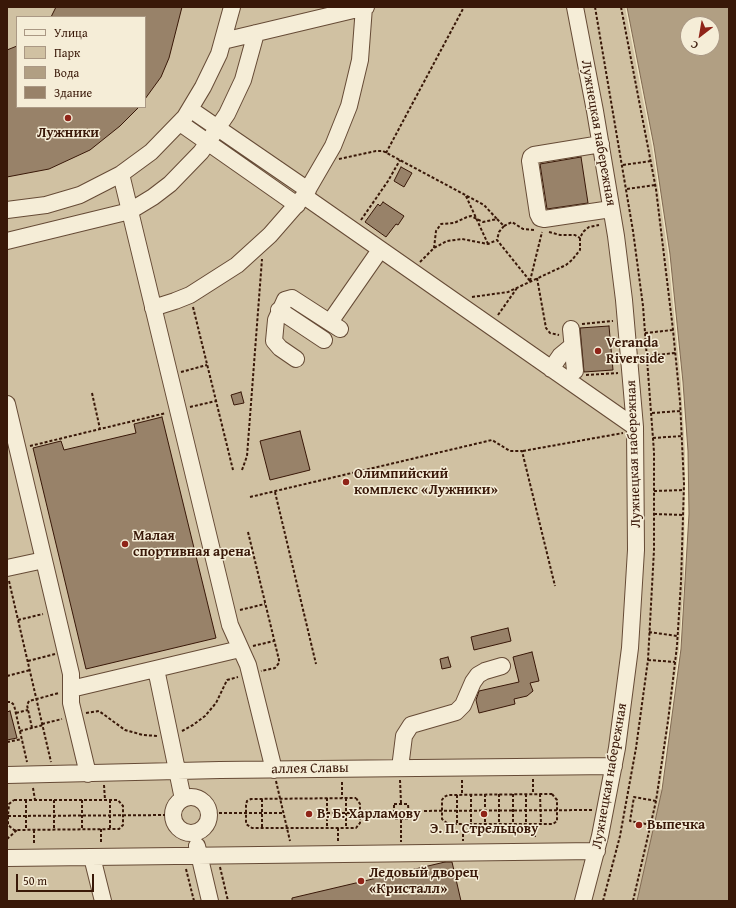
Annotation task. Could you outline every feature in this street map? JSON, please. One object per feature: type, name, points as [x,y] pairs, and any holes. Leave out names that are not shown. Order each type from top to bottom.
[{"type":"street","points":[[7,210],[23,209],[60,201],[92,189],[120,174],[151,152],[180,123],[212,70],[223,41],[232,7]]},
{"type":"street","points":[[153,308],[175,302],[190,295],[237,265],[264,242],[303,197],[325,163],[338,134],[353,91],[361,53],[365,7],[223,41]]},
{"type":"street","name":"Лужнецкая набережная","points":[[575,7],[612,216],[626,320],[635,427],[636,550],[630,648],[614,766],[597,851],[583,901]]},
{"type":"street","points":[[7,241],[130,212],[170,184],[193,162],[219,128],[243,80],[256,33]]},
{"type":"street","points":[[190,108],[219,128],[303,197]]},
{"type":"street","points":[[180,123],[208,143],[303,197],[354,231],[635,427]]},
{"type":"street","points":[[600,144],[534,155],[531,157],[530,161],[538,214],[544,219],[612,216]]},
{"type":"street","points":[[120,174],[231,629],[248,665],[274,770]]},
{"type":"street","points":[[296,359],[275,344],[275,325],[279,310],[285,300],[292,298],[335,325],[380,250]]},
{"type":"street","points":[[279,310],[324,340]]},
{"type":"street","points":[[565,332],[572,346],[575,372]]},
{"type":"street","points":[[551,369],[560,356],[572,346]]},
{"type":"street","points":[[7,404],[66,652],[71,677],[71,705],[88,774]]},
{"type":"street","points":[[7,575],[44,560]]},
{"type":"street","points":[[71,689],[240,649]]},
{"type":"street","points":[[400,768],[404,736],[411,725],[456,712],[463,705],[473,682],[478,675],[485,671],[502,666]]},
{"type":"street","points":[[156,669],[183,799]]},
{"type":"street","name":"аллея Славы","points":[[7,775],[614,766]]},
{"type":"street","points":[[197,798],[205,804],[209,813],[205,826],[194,832],[184,831],[176,825],[173,815],[176,806],[183,799],[197,798]]},
{"type":"street","points":[[194,832],[210,901]]},
{"type":"street","points":[[7,858],[597,851]]},
{"type":"street","points":[[92,857],[103,901]]},
{"type":"path","points":[[386,153],[464,7]]},
{"type":"path","points":[[621,7],[655,184],[673,330],[682,436],[684,490],[681,582],[675,662],[656,801],[633,901]]},
{"type":"path","points":[[325,163],[376,151],[386,153],[487,208],[504,226],[499,232],[497,240]]},
{"type":"path","points":[[354,231],[367,209],[388,181],[400,160]]},
{"type":"path","points":[[623,165],[650,161]]},
{"type":"path","points":[[627,189],[655,184]]},
{"type":"path","points":[[465,195],[488,244]]},
{"type":"path","points":[[475,296],[502,293],[518,287],[572,260],[580,250],[581,235],[585,229],[612,216]]},
{"type":"path","points":[[434,248],[436,231],[439,225],[444,223],[454,223],[467,217],[476,218],[483,222],[497,219]]},
{"type":"path","points":[[530,281],[541,234]]},
{"type":"path","points":[[411,271],[434,248],[447,241],[456,239],[488,244],[497,240]]},
{"type":"path","points":[[497,240],[530,281]]},
{"type":"path","points":[[242,470],[247,456],[264,242]]},
{"type":"path","points":[[537,278],[546,328],[550,333],[565,332],[575,325],[626,320]]},
{"type":"path","points":[[494,320],[518,287]]},
{"type":"path","points":[[190,295],[233,470]]},
{"type":"path","points":[[645,332],[673,330]]},
{"type":"path","points":[[647,356],[675,353]]},
{"type":"path","points":[[169,374],[207,365]]},
{"type":"path","points":[[575,372],[579,376],[631,371]]},
{"type":"path","points":[[92,393],[100,429]]},
{"type":"path","points":[[18,449],[216,401]]},
{"type":"path","points":[[652,413],[680,410]]},
{"type":"path","points":[[250,497],[489,440],[496,442],[510,451],[522,451],[616,436],[635,427]]},
{"type":"path","points":[[653,438],[682,436]]},
{"type":"path","points":[[522,451],[555,586]]},
{"type":"path","points":[[654,490],[684,490]]},
{"type":"path","points":[[275,491],[316,664]]},
{"type":"path","points":[[654,514],[683,515]]},
{"type":"path","points":[[7,575],[54,775]]},
{"type":"path","points":[[227,613],[265,604]]},
{"type":"path","points":[[18,620],[56,611]]},
{"type":"path","points":[[649,632],[678,636]]},
{"type":"path","points":[[240,649],[274,641]]},
{"type":"path","points":[[28,661],[66,652]]},
{"type":"path","points":[[648,660],[675,662]]},
{"type":"path","points":[[7,676],[30,670]]},
{"type":"path","points":[[32,728],[28,710],[29,701],[71,689]]},
{"type":"path","points":[[7,702],[13,703],[30,775]]},
{"type":"path","points":[[16,713],[28,710]]},
{"type":"path","points":[[20,731],[43,725]]},
{"type":"path","points":[[7,742],[22,739]]},
{"type":"path","points":[[400,768],[400,803]]},
{"type":"path","points":[[342,769],[342,798]]},
{"type":"path","points":[[274,770],[293,854]]},
{"type":"path","points":[[471,794],[471,824]]},
{"type":"path","points":[[471,794],[526,794],[554,795],[557,800],[557,819],[554,823],[457,824],[444,823],[442,819],[444,796],[471,794]]},
{"type":"path","points":[[485,794],[485,824]]},
{"type":"path","points":[[498,794],[499,824]]},
{"type":"path","points":[[513,794],[514,824]]},
{"type":"path","points":[[526,794],[526,824]]},
{"type":"path","points":[[540,794],[541,824]]},
{"type":"path","points":[[457,795],[457,824]]},
{"type":"path","points":[[651,825],[630,821],[634,797],[656,801]]},
{"type":"path","points":[[327,798],[327,828]]},
{"type":"path","points":[[342,798],[357,799],[360,804],[359,826],[346,828],[262,828],[248,827],[246,824],[247,801],[262,799],[342,798]]},
{"type":"path","points":[[346,798],[346,828]]},
{"type":"path","points":[[262,799],[262,828]]},
{"type":"path","points":[[14,800],[82,800],[118,800],[121,802],[123,815],[122,828],[82,830],[17,830],[9,827],[8,816],[10,802],[14,800]]},
{"type":"path","points":[[26,800],[26,830]]},
{"type":"path","points":[[54,800],[54,830]]},
{"type":"path","points":[[82,800],[82,830]]},
{"type":"path","points":[[110,800],[110,829]]},
{"type":"path","points":[[400,803],[408,804],[409,819],[395,819],[393,813],[394,804],[400,803]]},
{"type":"path","points":[[409,811],[599,810]]},
{"type":"path","points":[[209,813],[284,813]]},
{"type":"path","points":[[327,813],[393,813]]},
{"type":"path","points":[[8,816],[173,815]]},
{"type":"path","points":[[401,820],[401,853]]},
{"type":"path","points":[[463,824],[463,852]]},
{"type":"path","points":[[7,839],[17,830]]},
{"type":"path","points":[[217,855],[228,901]]},
{"type":"path","points":[[183,856],[194,901]]},
{"type":"green space","name":"Олимпийский комплекс «Лужники»","points":[[7,7],[625,7],[652,146],[668,254],[681,383],[685,451],[684,580],[679,649],[660,789],[662,790],[637,901],[7,901]]},
{"type":"water","points":[[627,7],[729,7],[729,901],[637,901],[662,790],[681,649],[689,514],[688,451],[683,382],[670,254],[654,146]]},
{"type":"building","points":[[56,7],[182,7],[169,58],[161,77],[146,98],[146,16],[52,16]]},
{"type":"building","name":"Лужники","points":[[16,46],[16,108],[138,108],[120,126],[90,150],[49,169],[7,177],[7,50]]},
{"type":"building","points":[[581,157],[588,203],[547,209],[540,164]]},
{"type":"building","points":[[401,167],[412,173],[404,187],[394,181]]},
{"type":"building","points":[[383,202],[404,216],[398,225],[396,224],[386,237],[365,222],[378,204],[380,206]]},
{"type":"building","points":[[609,326],[613,370],[584,372],[580,328]]},
{"type":"building","points":[[241,392],[244,403],[234,405],[231,395]]},
{"type":"building","name":"Малая спортивная арена","points":[[162,417],[216,638],[86,669],[33,448],[61,441],[64,450],[136,433],[134,424]]},
{"type":"building","points":[[300,431],[310,470],[270,480],[260,441]]},
{"type":"building","points":[[508,628],[511,641],[474,650],[471,637]]},
{"type":"building","points":[[532,652],[539,681],[530,683],[533,691],[527,696],[514,699],[515,704],[479,713],[476,700],[479,691],[519,682],[513,657]]},
{"type":"building","points":[[448,657],[451,667],[442,669],[440,659]]},
{"type":"building","points":[[10,711],[17,738],[7,740],[7,712]]},
{"type":"building","points":[[445,862],[452,862],[461,901],[292,901],[292,898]]},
{"type":"place","name":"Лужники","points":[[68,118]]},
{"type":"place","name":"Veranda Riverside","points":[[598,351]]},
{"type":"place","name":"Олимпийский комплекс «Лужники»","points":[[346,482]]},
{"type":"place","name":"Малая спортивная арена","points":[[125,544]]},
{"type":"place","name":"В. Б. Харламову","points":[[309,814]]},
{"type":"place","name":"Э. П. Стрельцову","points":[[484,814]]},
{"type":"place","name":"Выпечка","points":[[639,825]]},
{"type":"place","name":"Ледовый дворец «Кристалл»","points":[[361,881]]}]
